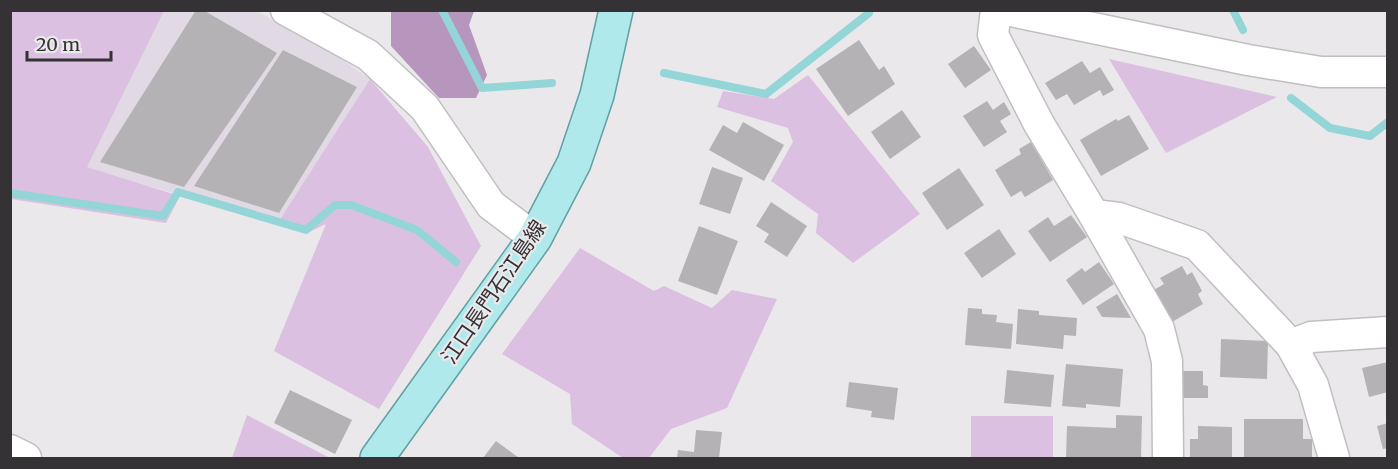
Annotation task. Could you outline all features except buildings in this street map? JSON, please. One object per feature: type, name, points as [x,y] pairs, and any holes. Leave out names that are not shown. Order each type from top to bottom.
[{"type":"main road","name":"江口長門石江島線","points":[[377,459],[535,238],[574,163],[597,95],[616,10]]},
{"type":"street","points":[[286,10],[368,55],[424,108],[491,205],[535,238]]},
{"type":"street","points":[[996,10],[993,35],[1039,124],[1159,329],[1167,361],[1168,459]]},
{"type":"street","points":[[1006,10],[1248,60],[1321,72],[1388,72]]},
{"type":"street","points":[[1094,215],[1119,218],[1197,245],[1291,345],[1313,386],[1334,459]]},
{"type":"street","points":[[1291,345],[1311,337],[1388,332]]},
{"type":"street","points":[[10,450],[26,459]]},
{"type":"shaded area","points":[[10,11],[164,11],[87,167],[180,196],[166,223],[11,199]]},
{"type":"shaded area","points":[[164,11],[257,11],[325,48],[370,79],[277,224],[86,167]]},
{"type":"shaded area","points":[[391,11],[474,11],[469,25],[487,75],[476,98],[439,98],[391,46]]},
{"type":"shaded area","points":[[1109,59],[1277,97],[1166,153]]},
{"type":"shaded area","points":[[808,75],[920,214],[853,263],[816,233],[818,214],[771,181],[793,142],[788,128],[717,107],[723,91],[774,99]]},
{"type":"shaded area","points":[[370,79],[428,147],[481,246],[379,409],[274,351],[326,224],[307,233],[277,224]]},
{"type":"shaded area","points":[[580,248],[654,291],[664,286],[712,308],[732,290],[777,299],[727,408],[671,429],[649,458],[623,458],[572,424],[570,394],[502,354]]},
{"type":"shaded area","points":[[247,415],[330,458],[232,458]]},
{"type":"shaded area","points":[[971,416],[1053,416],[1053,458],[971,458]]},
{"type":"waterway","points":[[442,10],[482,88],[552,83]]},
{"type":"waterway","points":[[1233,10],[1243,30]]},
{"type":"waterway","points":[[664,73],[766,94],[869,13]]},
{"type":"waterway","points":[[1291,98],[1330,128],[1370,136],[1388,122]]},
{"type":"waterway","points":[[10,193],[163,216],[178,192],[306,230],[335,205],[351,205],[417,230],[456,262]]}]
